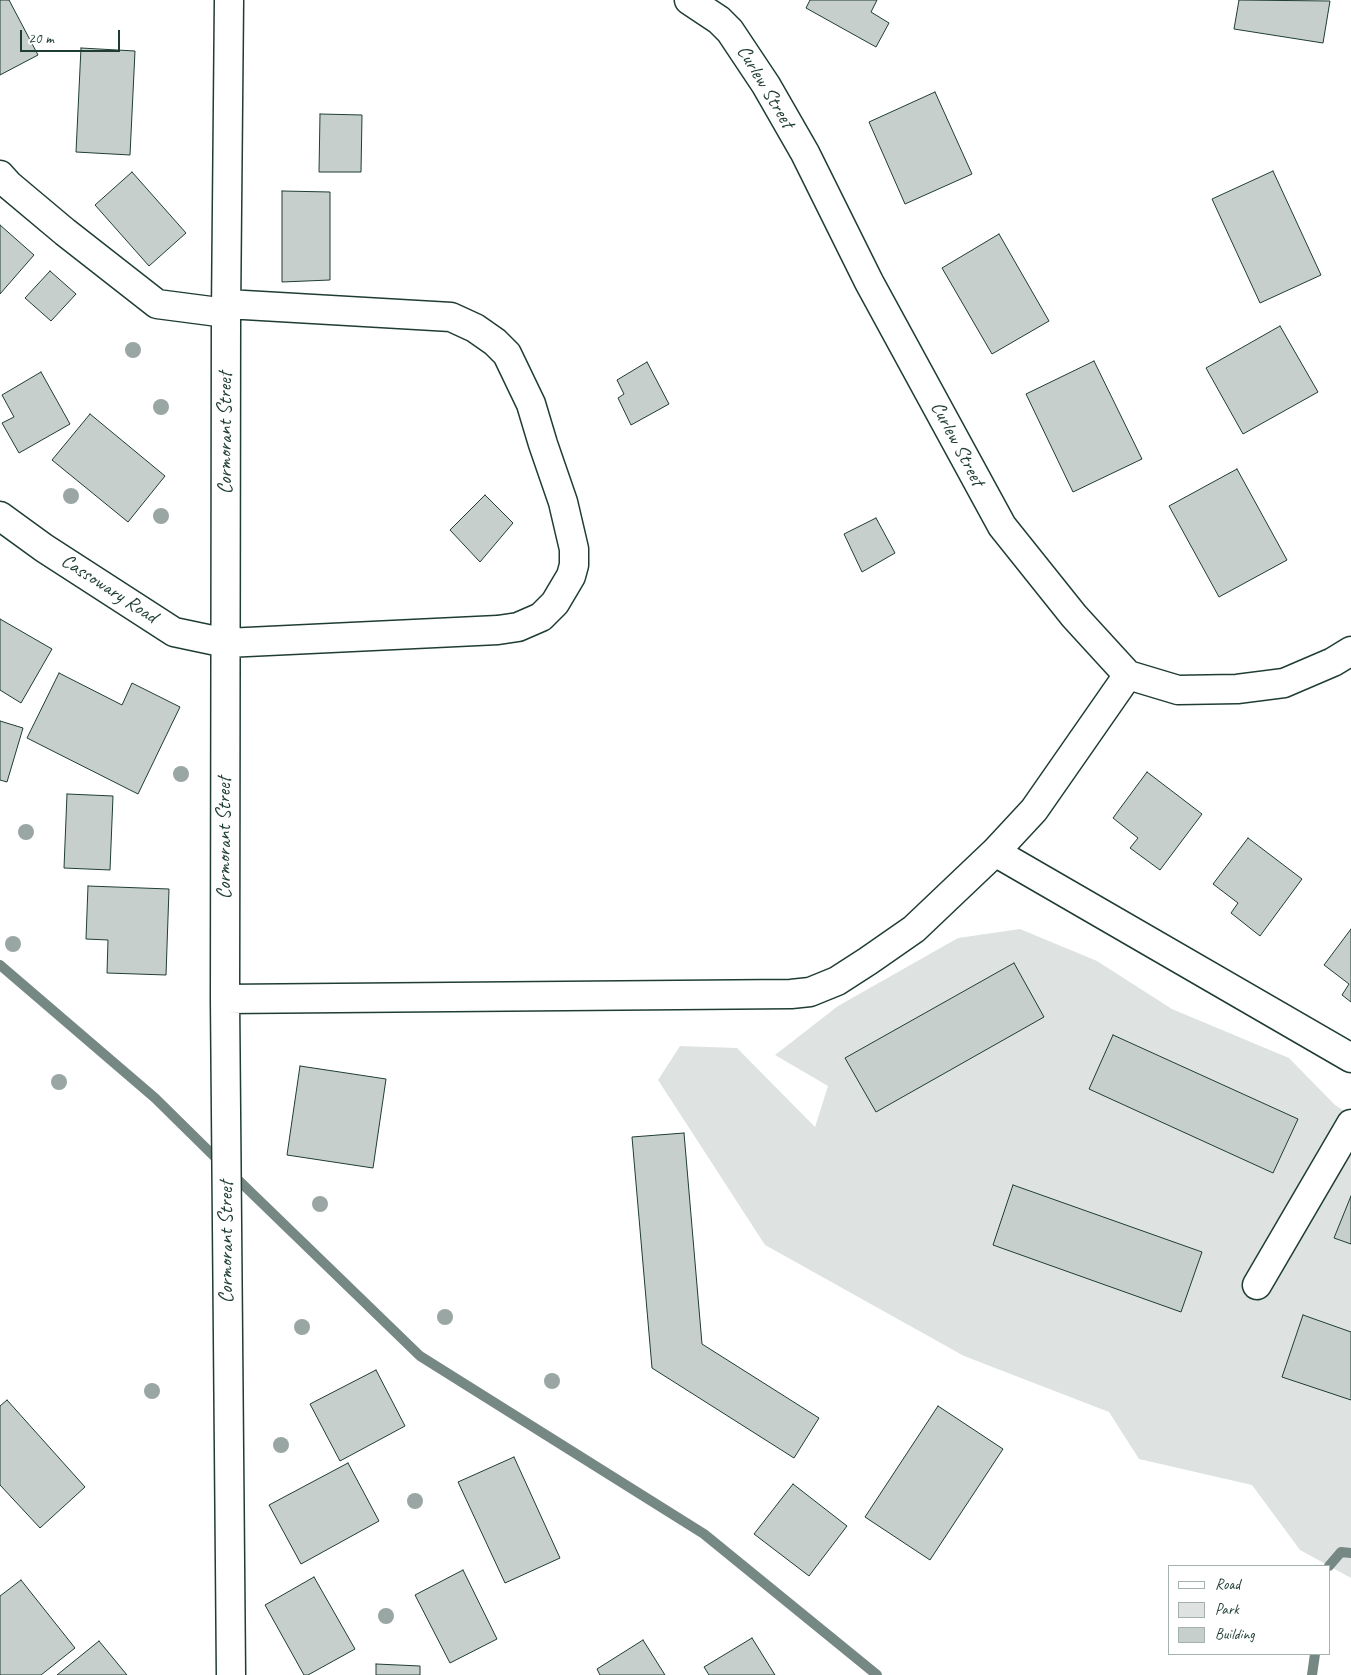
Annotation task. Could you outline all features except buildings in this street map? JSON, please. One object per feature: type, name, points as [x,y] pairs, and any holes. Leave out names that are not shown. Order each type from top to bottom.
[{"type":"street","name":"Cormorant Street","points":[[229,0],[225,999],[231,1675]]},
{"type":"street","name":"Curlew Street","points":[[689,0],[724,10],[730,31],[766,85],[805,153],[870,282],[1002,526],[1074,616],[1128,675]]},
{"type":"street","name":"Cassowary Road","points":[[0,175],[65,232],[157,304],[451,317],[475,328],[495,342],[507,354],[532,404],[543,444],[563,502],[574,549],[574,565],[555,603],[541,617],[518,628],[226,643],[174,632],[44,548],[0,516]]},
{"type":"street","points":[[225,999],[781,994],[810,992],[845,976],[914,929],[995,852],[1034,810],[1128,675],[1178,690],[1237,689],[1284,683],[1333,662],[1351,652]]},
{"type":"street","points":[[995,852],[1351,1058]]},
{"type":"street","points":[[1257,1286],[1351,1124]]},
{"type":"green space","points":[[1020,929],[1097,961],[1172,1009],[1289,1058],[1335,1105],[1351,1115],[1351,1578],[1331,1567],[1331,1565],[1327,1565],[1300,1550],[1252,1485],[1139,1459],[1109,1412],[964,1356],[765,1245],[658,1080],[680,1046],[737,1048],[815,1127],[828,1086],[775,1055],[838,1006],[958,938]]},
{"type":"waterway","points":[[0,965],[155,1098],[221,1163]]},
{"type":"waterway","points":[[231,1173],[420,1356],[704,1534],[877,1675]]},
{"type":"waterway","points":[[1330,1565],[1341,1552],[1351,1553]]},
{"type":"waterway","points":[[1312,1675],[1315,1655]]}]
